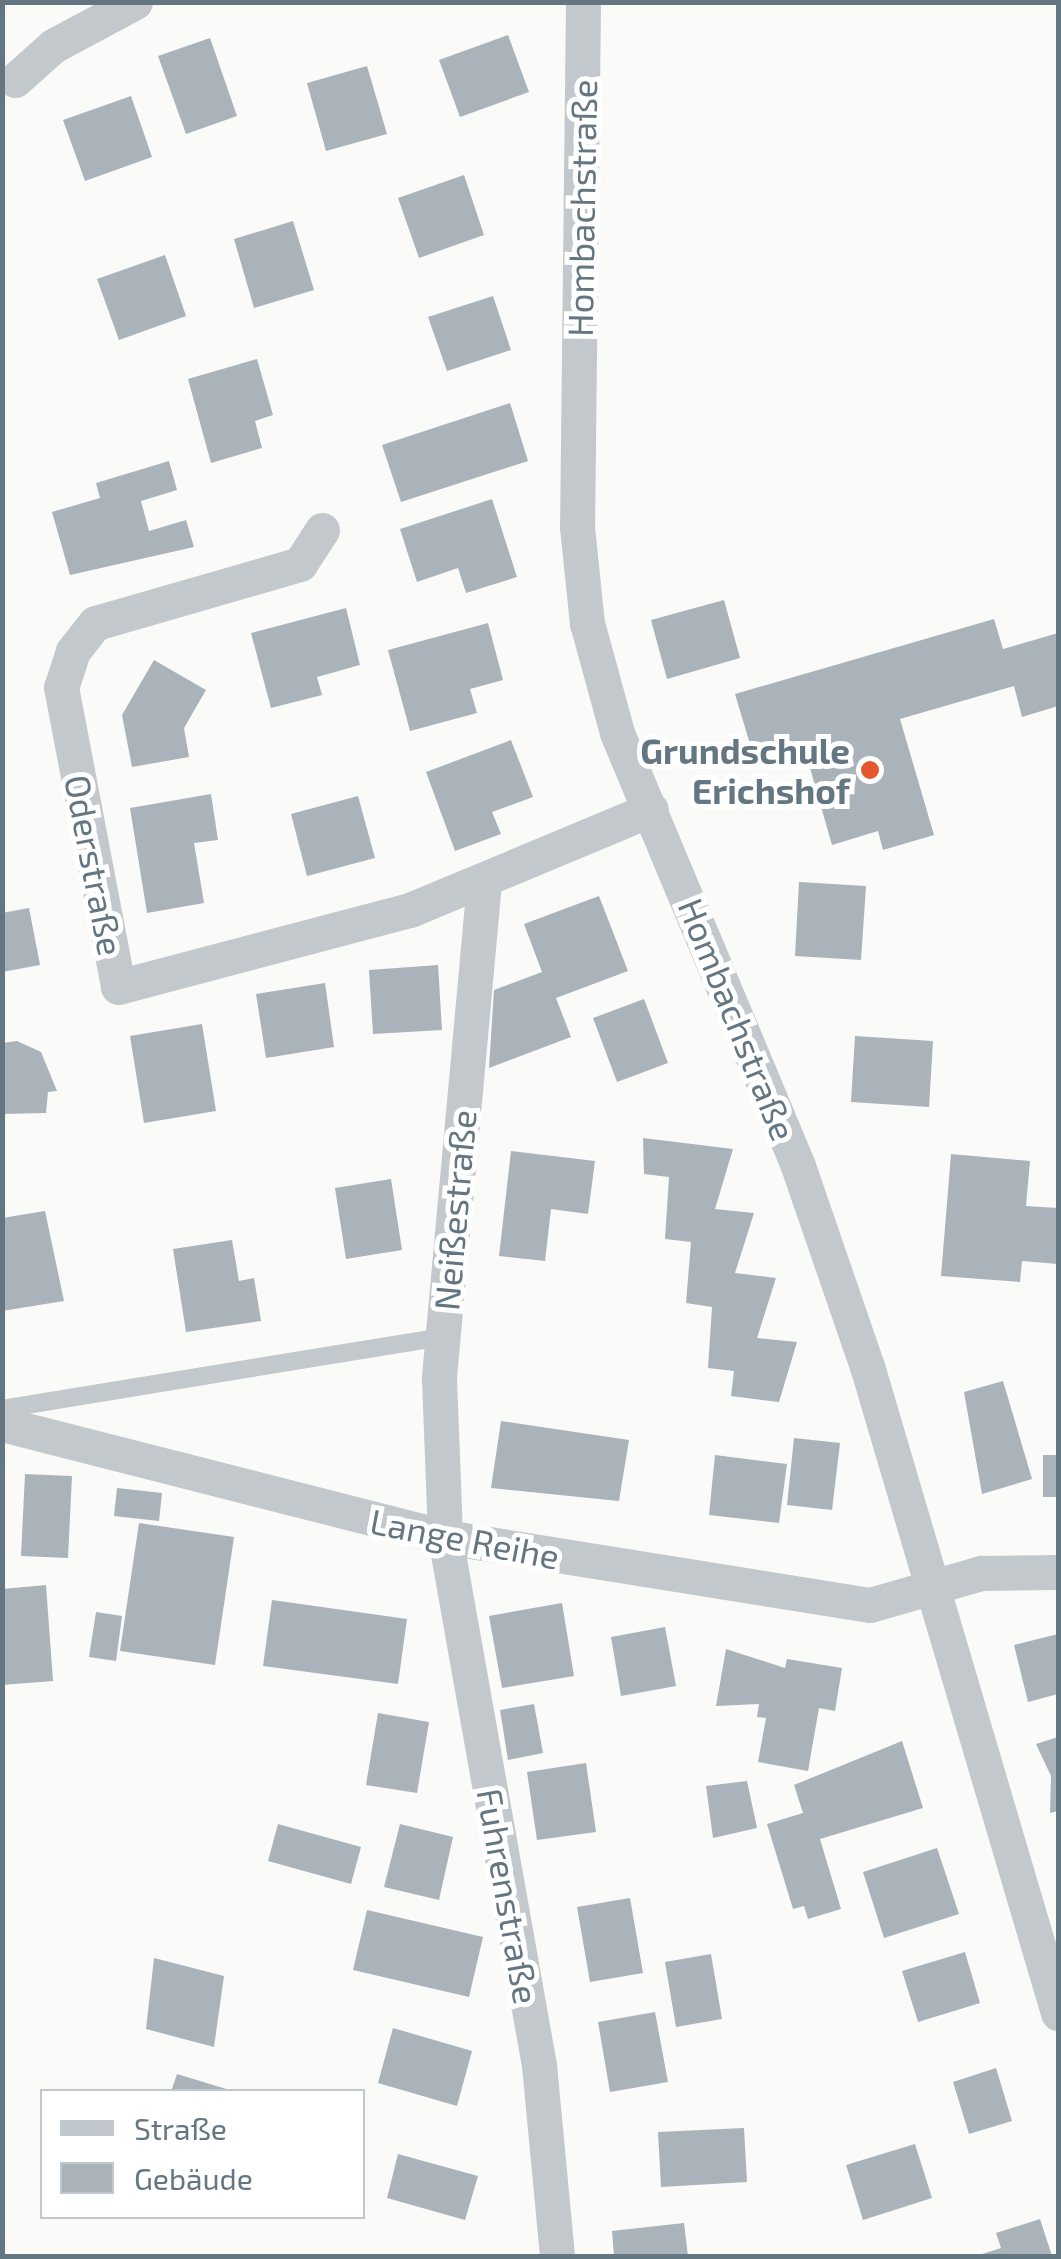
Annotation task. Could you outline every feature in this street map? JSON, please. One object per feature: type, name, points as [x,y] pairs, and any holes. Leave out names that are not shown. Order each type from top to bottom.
[{"type":"street","points":[[15,80],[53,46],[135,2]]},
{"type":"street","name":"Hombachstraße","points":[[583,2],[577,526],[587,623],[617,733],[798,1166],[934,1590],[1058,2013]]},
{"type":"street","name":"Oderstraße","points":[[322,530],[300,564],[95,623],[72,652],[61,687],[118,987],[484,882],[650,808]]},
{"type":"street","name":"Neißestraße","points":[[444,1537],[443,1336],[484,882]]},
{"type":"street","name":"Lange Reihe","points":[[2,1424],[444,1537],[870,1605],[934,1590],[982,1573],[1058,1572]]},
{"type":"street","name":"Fuhrenstraße","points":[[444,1537],[539,2065],[557,2256]]},
{"type":"lane","points":[[2,1410],[443,1336]]},
{"type":"building","points":[[508,35],[529,92],[460,117],[439,60]]},
{"type":"building","points":[[210,38],[237,116],[186,134],[158,56]]},
{"type":"building","points":[[367,66],[387,134],[326,151],[307,83]]},
{"type":"building","points":[[131,96],[152,157],[85,181],[63,120]]},
{"type":"building","points":[[464,175],[484,235],[419,258],[398,198]]},
{"type":"building","points":[[293,221],[314,290],[254,308],[234,239]]},
{"type":"building","points":[[165,255],[186,316],[119,340],[97,279]]},
{"type":"building","points":[[493,296],[511,350],[447,371],[428,317]]},
{"type":"building","points":[[257,359],[273,415],[255,421],[262,448],[211,463],[188,379]]},
{"type":"building","points":[[510,403],[528,461],[401,502],[382,445]]},
{"type":"building","points":[[169,461],[177,490],[141,501],[149,531],[186,520],[194,547],[70,575],[52,512],[100,498],[96,483]]},
{"type":"building","points":[[492,499],[517,577],[466,593],[458,568],[417,582],[400,529]]},
{"type":"building","points":[[724,600],[740,658],[667,679],[651,620]]},
{"type":"building","points":[[346,608],[360,665],[317,677],[322,695],[271,708],[251,633]]},
{"type":"building","points":[[994,619],[1003,649],[1058,633],[1058,706],[1022,717],[1014,686],[900,719],[934,835],[883,850],[878,831],[832,845],[804,747],[755,761],[735,694]]},
{"type":"building","points":[[488,623],[503,680],[470,689],[477,713],[410,731],[388,650]]},
{"type":"building","points":[[154,660],[206,690],[184,728],[189,757],[132,767],[122,715]]},
{"type":"building","points":[[511,740],[533,797],[492,812],[501,834],[455,851],[426,772]]},
{"type":"building","points":[[211,794],[218,840],[194,843],[204,903],[147,913],[130,808]]},
{"type":"building","points":[[358,796],[375,858],[307,876],[291,814]]},
{"type":"building","points":[[799,882],[866,886],[861,960],[795,956]]},
{"type":"building","points":[[599,896],[628,971],[556,998],[571,1037],[489,1068],[494,990],[542,972],[524,924]]},
{"type":"building","points":[[29,908],[40,965],[2,972],[2,913]]},
{"type":"building","points":[[438,965],[442,1030],[373,1034],[369,970]]},
{"type":"building","points":[[325,983],[334,1047],[266,1058],[256,994]]},
{"type":"building","points":[[644,999],[668,1063],[617,1082],[593,1018]]},
{"type":"building","points":[[202,1024],[216,1111],[144,1123],[130,1036]]},
{"type":"building","points":[[855,1036],[933,1041],[929,1107],[851,1102]]},
{"type":"building","points":[[17,1041],[41,1052],[57,1091],[48,1092],[46,1113],[2,1114],[2,1043]]},
{"type":"building","points":[[643,1138],[733,1149],[715,1209],[754,1213],[735,1273],[776,1278],[757,1338],[797,1342],[779,1402],[731,1396],[734,1371],[708,1368],[712,1307],[686,1303],[691,1242],[665,1239],[669,1177],[644,1174]]},
{"type":"building","points":[[511,1151],[595,1161],[588,1214],[551,1209],[545,1261],[499,1256]]},
{"type":"building","points":[[951,1154],[1030,1161],[1026,1206],[1058,1208],[1058,1264],[1022,1261],[1020,1282],[941,1276]]},
{"type":"building","points":[[391,1179],[402,1250],[346,1259],[335,1188]]},
{"type":"building","points":[[45,1211],[64,1301],[2,1311],[2,1218]]},
{"type":"building","points":[[232,1240],[239,1281],[254,1278],[261,1321],[186,1332],[173,1249]]},
{"type":"building","points":[[1003,1381],[1032,1479],[982,1494],[964,1392]]},
{"type":"building","points":[[501,1421],[629,1440],[619,1501],[491,1488]]},
{"type":"building","points":[[794,1438],[840,1443],[832,1510],[787,1505]]},
{"type":"building","points":[[715,1455],[787,1464],[779,1523],[709,1515]]},
{"type":"building","points":[[1043,1455],[1058,1455],[1058,1497],[1043,1497]]},
{"type":"building","points":[[25,1474],[72,1476],[68,1558],[21,1556]]},
{"type":"building","points":[[117,1488],[162,1493],[159,1521],[114,1516]]},
{"type":"building","points":[[139,1523],[234,1537],[215,1665],[120,1651]]},
{"type":"building","points":[[46,1585],[53,1681],[2,1685],[2,1589]]},
{"type":"building","points":[[272,1600],[407,1619],[398,1684],[263,1666]]},
{"type":"building","points":[[562,1603],[574,1676],[502,1688],[489,1616]]},
{"type":"building","points":[[96,1612],[122,1616],[116,1661],[89,1657]]},
{"type":"building","points":[[665,1627],[676,1686],[621,1696],[611,1637]]},
{"type":"building","points":[[1058,1634],[1058,1694],[1028,1702],[1014,1645]]},
{"type":"building","points":[[726,1649],[785,1668],[787,1659],[842,1668],[835,1711],[819,1708],[808,1771],[758,1762],[766,1718],[757,1717],[759,1704],[716,1706]]},
{"type":"building","points":[[534,1704],[543,1753],[508,1760],[500,1710]]},
{"type":"building","points":[[378,1713],[429,1722],[417,1793],[366,1785]]},
{"type":"building","points":[[1058,1737],[1058,1811],[1050,1813],[1051,1776],[1036,1744]]},
{"type":"building","points":[[902,1741],[923,1808],[820,1839],[841,1909],[808,1919],[804,1906],[793,1909],[767,1824],[803,1813],[794,1785]]},
{"type":"building","points":[[586,1763],[596,1832],[537,1840],[527,1772]]},
{"type":"building","points":[[747,1781],[757,1828],[713,1838],[706,1786]]},
{"type":"building","points":[[278,1824],[361,1847],[351,1884],[268,1861]]},
{"type":"building","points":[[400,1824],[453,1837],[439,1900],[384,1887]]},
{"type":"building","points":[[937,1848],[959,1914],[884,1938],[863,1872]]},
{"type":"building","points":[[630,1898],[643,1973],[590,1982],[577,1907]]},
{"type":"building","points":[[367,1910],[483,1937],[469,1997],[353,1970]]},
{"type":"building","points":[[965,1952],[980,2003],[918,2022],[902,1971]]},
{"type":"building","points":[[711,1954],[722,2019],[676,2027],[665,1962]]},
{"type":"building","points":[[154,1958],[224,1976],[214,2047],[146,2029]]},
{"type":"building","points":[[655,2012],[668,2082],[610,2092],[598,2022]]},
{"type":"building","points":[[393,2028],[472,2051],[457,2106],[378,2083]]},
{"type":"building","points":[[996,2068],[1012,2121],[969,2134],[953,2082]]},
{"type":"building","points":[[177,2074],[226,2089],[172,2089]]},
{"type":"building","points":[[744,2128],[747,2182],[661,2187],[658,2132]]},
{"type":"building","points":[[915,2144],[932,2198],[863,2220],[846,2165]]},
{"type":"building","points":[[398,2154],[478,2176],[465,2220],[387,2198]]},
{"type":"building","points":[[1040,2219],[1052,2256],[976,2256],[1001,2248],[996,2233]]},
{"type":"building","points":[[684,2223],[688,2256],[614,2256],[612,2231]]},
{"type":"place","name":"Grundschule Erichshof","points":[[870,770]]}]
